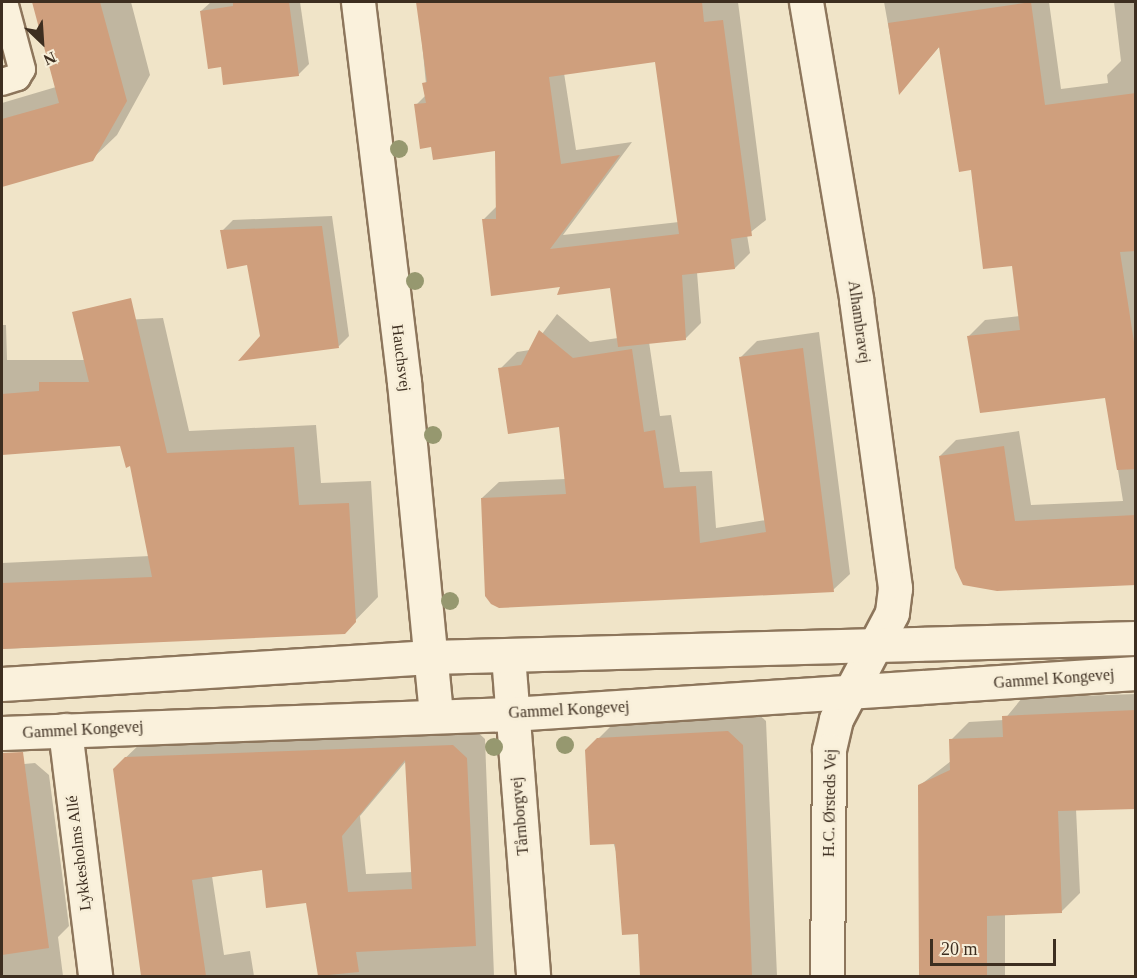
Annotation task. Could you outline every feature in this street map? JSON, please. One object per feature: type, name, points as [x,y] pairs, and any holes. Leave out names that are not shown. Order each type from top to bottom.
[{"type":"street","name":"Hauchsvej","points":[[358,2],[412,456],[436,715]]},
{"type":"street","name":"Alhambravej","points":[[806,2],[888,520],[895,588],[892,613],[879,642]]},
{"type":"street","points":[[2,684],[430,657],[879,642],[1136,638]]},
{"type":"street","name":"H.C. Ørsteds Vej","points":[[827,976],[829,750],[847,694],[879,642]]},
{"type":"street","name":"Tårnborgvej","points":[[508,656],[533,976]]},
{"type":"street","name":"Gammel Kongevej","points":[[2,733],[511,714],[847,694],[1136,673]]},
{"type":"street","name":"Lykkesholms Allé","points":[[65,730],[95,976]]},
{"type":"lane","points":[[2,82],[17,77],[22,69],[4,10]]},
{"type":"building","points":[[32,2],[100,2],[127,101],[93,161],[2,187],[2,119],[59,103]]},
{"type":"building","points":[[233,2],[289,2],[299,76],[223,85],[221,67],[208,69],[200,11],[233,6]]},
{"type":"building","points":[[416,2],[702,2],[704,22],[723,20],[752,236],[731,239],[735,269],[682,275],[686,340],[618,347],[610,288],[557,295],[560,287],[491,296],[482,219],[496,219],[495,151],[433,160],[431,147],[420,149],[414,104],[426,103],[422,83],[427,82]],"holes":[[[655,62],[679,234],[550,249],[620,155],[561,164],[549,77]]]},
{"type":"building","points":[[1031,2],[1045,105],[1136,93],[1136,251],[1120,252],[1136,355],[1136,469],[1117,470],[1105,398],[980,413],[967,336],[1020,330],[1012,266],[983,269],[971,170],[959,172],[939,47],[899,95],[888,23]]},
{"type":"building","points":[[322,226],[339,348],[238,361],[260,336],[247,265],[227,269],[220,230]]},
{"type":"building","points":[[131,298],[167,453],[294,447],[299,505],[349,503],[356,622],[345,634],[2,649],[2,583],[152,577],[130,466],[126,468],[120,446],[2,455],[2,394],[39,391],[39,382],[89,382],[72,312]]},
{"type":"building","points":[[539,330],[573,358],[632,349],[644,432],[655,430],[664,488],[696,486],[700,543],[766,532],[739,357],[803,348],[834,592],[499,608],[491,604],[485,596],[481,498],[566,494],[559,427],[508,434],[498,368],[521,365]]},
{"type":"building","points":[[1004,446],[1015,521],[1136,515],[1136,585],[997,591],[963,585],[955,568],[939,456]]},
{"type":"building","points":[[1136,710],[1136,809],[1058,811],[1062,913],[987,916],[987,976],[919,976],[918,785],[950,770],[949,739],[1003,737],[1002,716]]},
{"type":"building","points":[[728,731],[743,745],[752,976],[640,976],[638,934],[622,935],[615,844],[590,845],[585,750],[597,738]]},
{"type":"building","points":[[453,745],[467,758],[476,946],[356,952],[359,972],[318,976],[306,903],[266,908],[262,870],[192,880],[206,976],[141,976],[113,769],[125,757]],"holes":[[[405,760],[412,889],[348,892],[342,836]]]},
{"type":"building","points":[[23,752],[49,948],[2,955],[2,753]]}]
